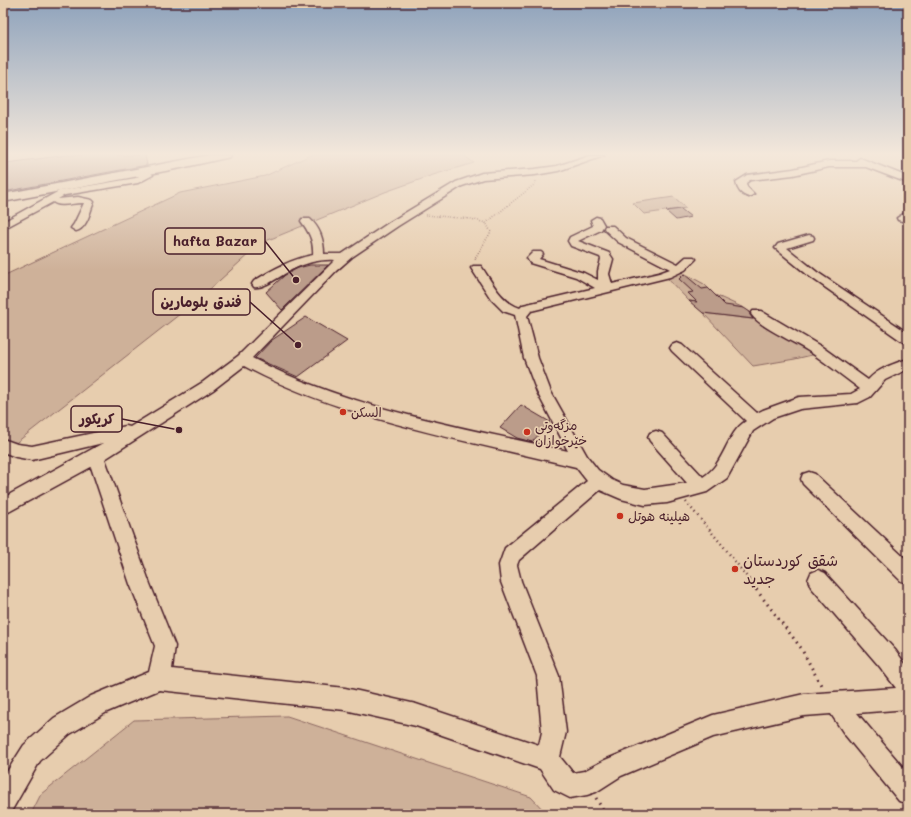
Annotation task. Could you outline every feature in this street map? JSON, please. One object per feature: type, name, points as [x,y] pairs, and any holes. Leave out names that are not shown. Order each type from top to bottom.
[{"type":"main road","points":[[3,198],[30,193]]},
{"type":"street","points":[[3,226],[62,193]]},
{"type":"street","points":[[3,507],[96,456],[208,386],[243,359],[332,269],[345,258],[444,193]]},
{"type":"street","points":[[25,213],[40,210],[63,201],[89,202],[79,225],[76,228]]},
{"type":"street","points":[[596,220],[599,225],[597,228],[574,239],[573,241],[575,244],[605,255],[607,259],[602,273],[607,288]]},
{"type":"street","points":[[306,221],[310,224],[316,236],[319,250],[318,257]]},
{"type":"street","points":[[609,228],[622,240],[678,268]]},
{"type":"street","points":[[809,238],[782,246],[780,248],[796,261],[908,339]]},
{"type":"street","points":[[537,254],[534,261],[580,275],[607,288]]},
{"type":"street","points":[[258,284],[293,264],[318,257],[332,256],[345,258]]},
{"type":"street","points":[[690,259],[671,273],[662,276],[528,308],[522,313],[521,319],[526,343],[537,375],[552,410],[581,461],[599,480],[617,491],[632,495],[656,497],[701,487],[721,473],[742,435],[748,427],[756,421],[779,410],[799,404],[853,399],[860,396],[888,371],[908,364]]},
{"type":"street","points":[[477,268],[494,296],[507,308],[522,313]]},
{"type":"street","points":[[757,314],[773,325],[818,350],[868,388]]},
{"type":"street","points":[[677,348],[756,421]]},
{"type":"street","points":[[243,359],[289,383],[359,408],[581,461]]},
{"type":"street","points":[[3,445],[16,450],[32,453],[137,429]]},
{"type":"street","points":[[656,437],[701,487]]},
{"type":"street","points":[[96,456],[140,584],[165,646],[158,679]]},
{"type":"street","points":[[810,479],[908,574]]},
{"type":"street","points":[[548,760],[554,732],[548,676],[511,582],[508,565],[512,554],[599,480]]},
{"type":"street","points":[[818,580],[888,659],[908,686]]},
{"type":"street","points":[[3,801],[32,753],[62,726],[99,704],[158,679],[345,699],[416,715],[548,760],[563,781],[570,786],[587,783],[613,768],[713,726],[804,705],[908,698]]},
{"type":"street","points":[[834,704],[908,792]]},
{"type":"path","points":[[486,223],[524,193]]},
{"type":"path","points":[[411,214],[471,219],[486,223],[491,232],[489,238],[481,247],[475,258],[477,268]]},
{"type":"path","points":[[678,493],[724,547],[801,648],[834,704]]},
{"type":"shaded area","points":[[180,193],[382,193],[261,243],[199,299],[3,453],[3,276]]},
{"type":"shaded area","points":[[674,197],[686,208],[644,214],[633,203]]},
{"type":"shaded area","points":[[682,272],[704,284],[715,295],[744,308],[689,301],[665,276]]},
{"type":"shaded area","points":[[703,313],[760,320],[816,354],[753,366]]},
{"type":"shaded area","points":[[287,716],[531,797],[547,814],[31,814],[41,794],[134,720]]},
{"type":"building","points":[[681,209],[691,217],[676,220],[666,211]]},
{"type":"building","points":[[310,265],[328,265],[282,310],[266,292],[285,275],[298,268]]},
{"type":"building","points":[[684,274],[702,289],[708,288],[725,305],[744,308],[750,312],[753,319],[703,313],[689,301],[697,302],[688,293],[693,292],[679,279]]},
{"type":"building","points":[[306,317],[347,341],[298,377],[255,358],[272,340]]},
{"type":"building","points":[[521,405],[550,422],[532,442],[517,438],[500,428]]},
{"type":"place","name":"hafta Bazar","points":[[296,280]]},
{"type":"place","name":"فندق بلومارين","points":[[298,345]]},
{"type":"place","name":"السكن","points":[[343,412]]},
{"type":"place","name":"کریکور","points":[[179,430]]},
{"type":"place","name":"مزگەوتی خێرخوازان","points":[[527,432]]},
{"type":"place","name":"هيلينه هوتل","points":[[620,516]]},
{"type":"place","name":"شقق كوردستان جديد","points":[[735,569]]}]
